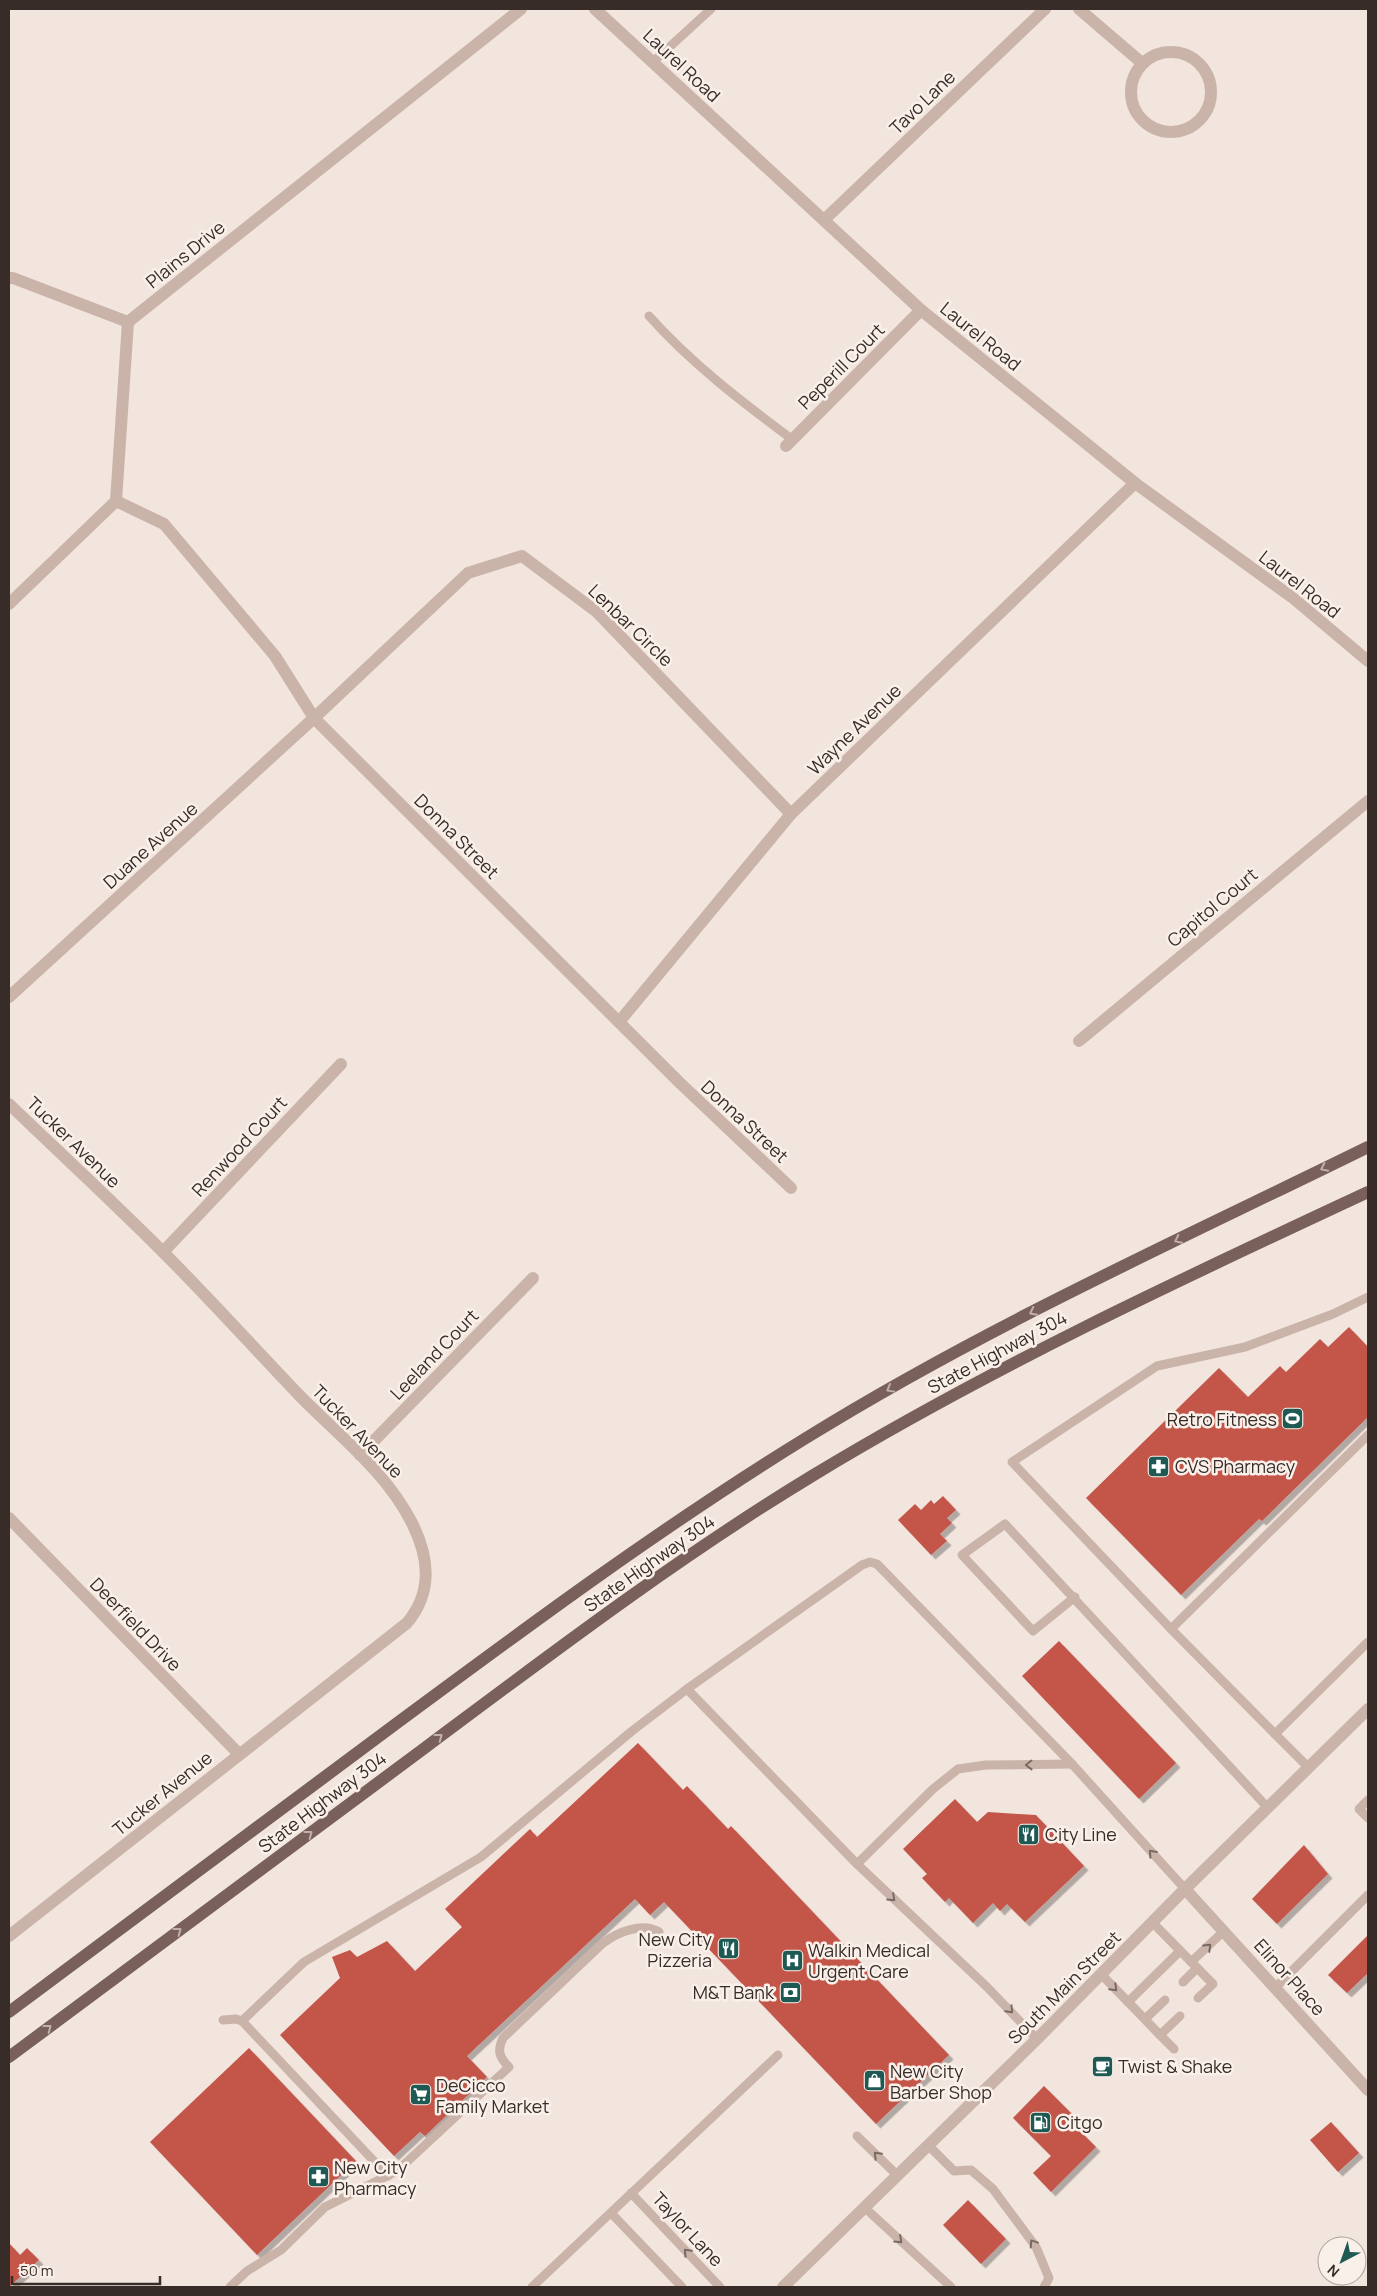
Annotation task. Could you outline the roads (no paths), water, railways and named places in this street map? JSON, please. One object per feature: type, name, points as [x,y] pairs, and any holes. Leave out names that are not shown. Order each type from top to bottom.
[{"type":"main road","name":"State Highway 304","points":[[9,2012],[556,1605],[659,1532],[727,1487],[841,1416],[976,1341],[1063,1296],[1368,1147]]},
{"type":"main road","name":"State Highway 304","points":[[9,2057],[593,1623],[696,1550],[904,1421],[1006,1366],[1151,1293],[1368,1192]]},
{"type":"street","name":"Plains Drive","points":[[128,322],[521,9]]},
{"type":"street","name":"Laurel Road","points":[[595,9],[921,310],[1135,483],[1293,598],[1368,661]]},
{"type":"street","name":"Tavo Lane","points":[[824,220],[1045,9]]},
{"type":"street","points":[[1079,9],[1142,63]]},
{"type":"street","points":[[1167,51],[1181,52],[1198,61],[1207,72],[1212,86],[1211,100],[1202,119],[1190,128],[1177,132],[1162,132],[1141,120],[1133,108],[1130,94],[1132,80],[1142,63],[1153,55],[1167,51]]},
{"type":"street","points":[[9,278],[14,278],[128,322],[116,501],[9,604]]},
{"type":"street","name":"Peperill Court","points":[[790,443],[921,310]]},
{"type":"street","name":"Wayne Avenue","points":[[619,1022],[791,814],[1135,483]]},
{"type":"street","name":"Donna Street","points":[[116,501],[164,524],[275,656],[314,718],[619,1022],[791,1188]]},
{"type":"street","name":"Lenbar Circle","points":[[314,718],[468,573],[522,556],[597,612],[791,814]]},
{"type":"street","name":"Duane Avenue","points":[[9,996],[314,718]]},
{"type":"street","name":"Capitol Court","points":[[1079,1040],[1368,801]]},
{"type":"street","name":"Renwood Court","points":[[163,1252],[341,1064]]},
{"type":"street","name":"Tucker Avenue","points":[[9,1104],[163,1252],[299,1395],[360,1455],[392,1491],[414,1527],[424,1561],[426,1577],[422,1600],[416,1613],[394,1634],[11,1929]]},
{"type":"street","name":"Leeland Court","points":[[360,1455],[533,1278]]},
{"type":"street","name":"Deerfield Drive","points":[[9,1518],[239,1754]]},
{"type":"street","name":"South Main Street","points":[[783,2287],[1038,2039],[1185,1889],[1368,1710]]},
{"type":"street","name":"Elinor Place","points":[[1185,1889],[1368,2090]]},
{"type":"lane","points":[[653,62],[712,9]]},
{"type":"lane","points":[[649,316],[673,344],[790,443]]},
{"type":"lane","points":[[1309,1768],[1171,1629],[1012,1462],[1157,1366],[1244,1347],[1333,1314],[1368,1297]]},
{"type":"lane","points":[[1171,1629],[1368,1435]]},
{"type":"lane","points":[[1075,1597],[1032,1631],[962,1556],[1005,1524],[1075,1597],[1268,1808]]},
{"type":"lane","points":[[242,2021],[304,1962],[481,1857],[632,1731],[687,1689],[862,1565],[870,1562],[877,1564],[1072,1764],[1185,1889]]},
{"type":"lane","points":[[1275,1734],[1368,1642]]},
{"type":"lane","points":[[687,1689],[857,1864],[987,1987],[1038,2039]]},
{"type":"lane","points":[[857,1864],[892,1828],[950,1774],[958,1769],[986,1766],[1072,1764]]},
{"type":"lane","points":[[1368,1800],[1359,1810],[1368,1818]]},
{"type":"lane","points":[[1276,1987],[1368,1895]]},
{"type":"lane","points":[[1152,1922],[1213,1984],[1198,1998]]},
{"type":"lane","points":[[230,2287],[247,2271],[281,2250],[325,2207],[397,2171],[509,2067],[499,2054],[499,2047],[504,2038],[603,1944],[621,1933],[642,1928],[652,1927],[659,1932]]},
{"type":"lane","points":[[1183,1982],[1194,1965],[1224,1931]]},
{"type":"lane","points":[[1128,2002],[1180,1950]]},
{"type":"lane","points":[[1101,1974],[1174,2050]]},
{"type":"lane","points":[[1145,2019],[1165,2000]]},
{"type":"lane","points":[[1160,2035],[1180,2016]]},
{"type":"lane","points":[[223,2020],[236,2019],[242,2021],[388,2176]]},
{"type":"lane","points":[[532,2287],[778,2055]]},
{"type":"lane","points":[[857,2136],[897,2175]]},
{"type":"lane","points":[[928,2145],[954,2171],[971,2170],[993,2190],[1036,2247],[1049,2278],[1044,2287]]},
{"type":"lane","name":"Taylor Lane","points":[[631,2193],[720,2287]]},
{"type":"lane","points":[[864,2207],[951,2287]]},
{"type":"lane","points":[[611,2213],[682,2287]]},
{"type":"place","name":"Retro Fitness","points":[[1293,1419]]},
{"type":"place","name":"CVS Pharmacy","points":[[1159,1466]]},
{"type":"place","name":"City Line","points":[[1029,1834]]},
{"type":"place","name":"New City Pizzeria","points":[[728,1949]]},
{"type":"place","name":"Walkin Medical Urgent Care","points":[[792,1960]]},
{"type":"place","name":"M&T Bank","points":[[790,1992]]},
{"type":"place","name":"Twist & Shake","points":[[1102,2066]]},
{"type":"place","name":"New City Barber Shop","points":[[874,2081]]},
{"type":"place","name":"DeCicco Family Market","points":[[420,2095]]},
{"type":"place","name":"Citgo","points":[[1041,2122]]},
{"type":"place","name":"New City Pharmacy","points":[[318,2177]]}]
